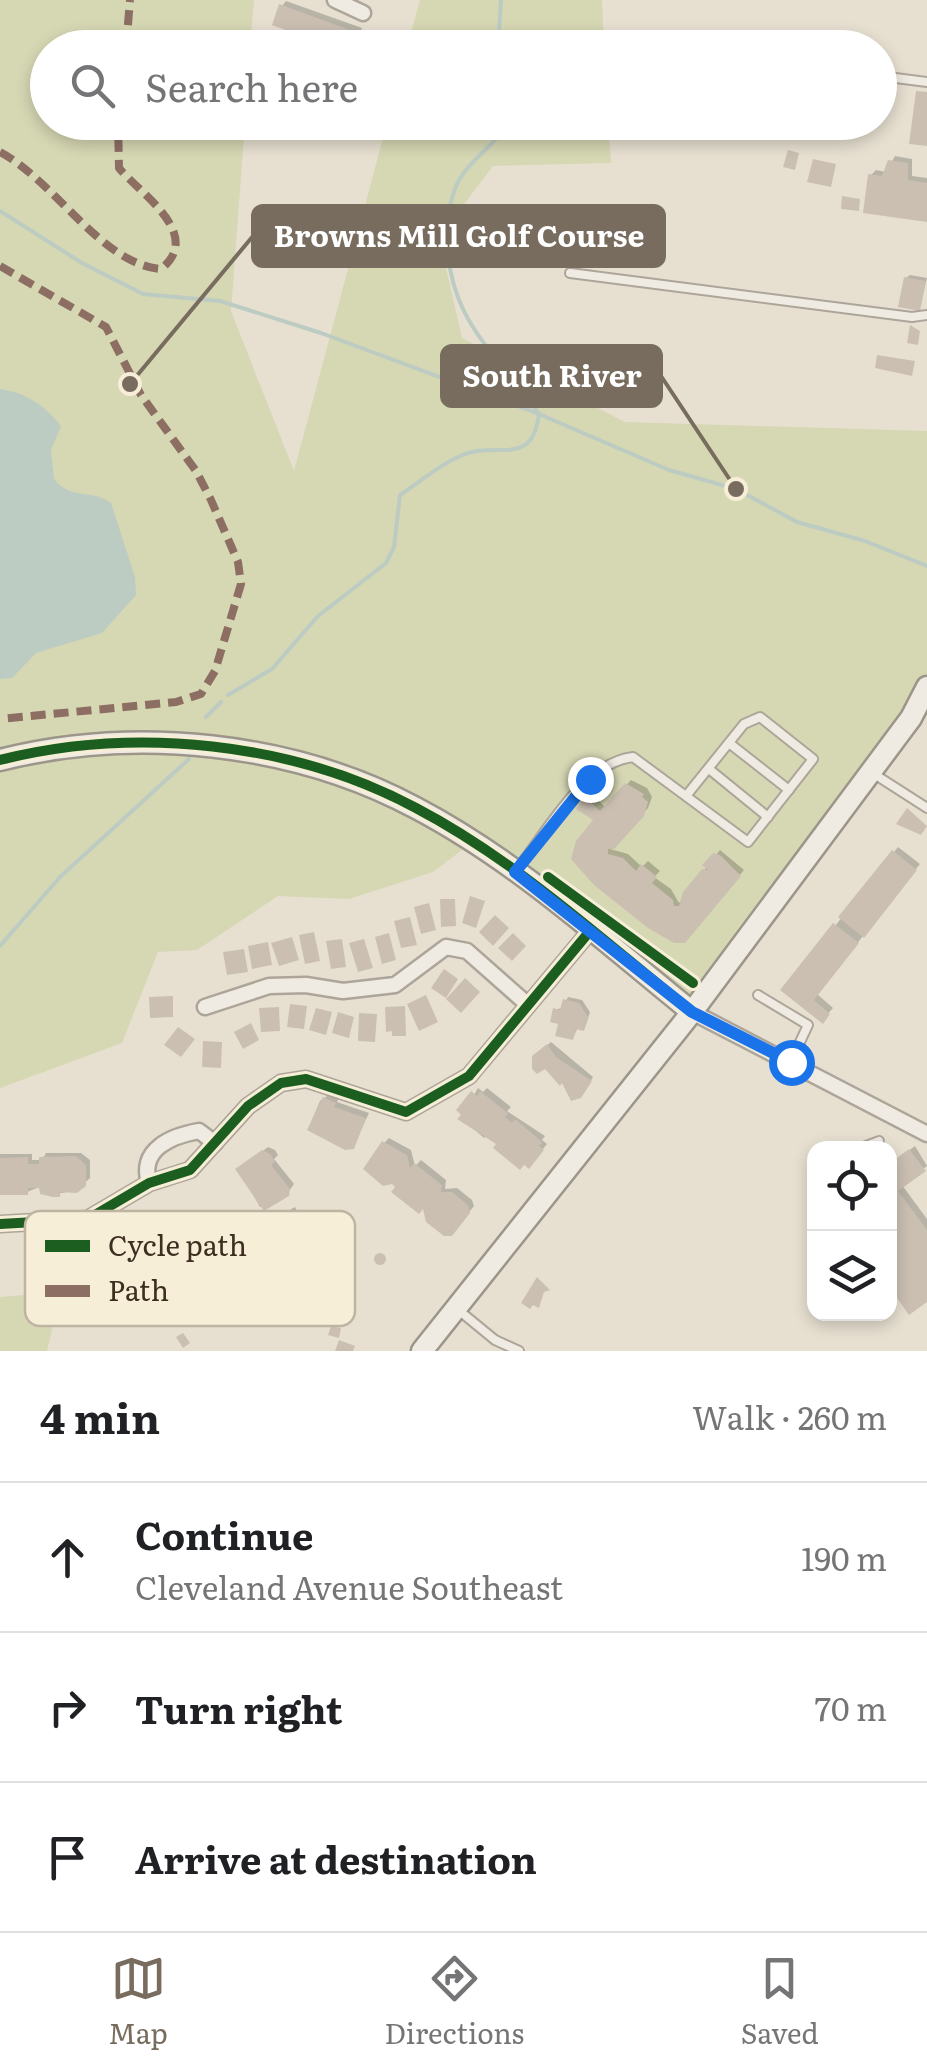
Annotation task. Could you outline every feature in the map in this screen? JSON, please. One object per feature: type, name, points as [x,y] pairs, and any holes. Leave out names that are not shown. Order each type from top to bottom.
[{"type":"main road","points":[[422,1351],[692,1012],[912,718],[927,686]]},
{"type":"main road","points":[[0,760],[57,749],[169,744],[294,762],[357,782],[416,808],[515,872],[692,1012]]},
{"type":"street","points":[[336,0],[363,13]]},
{"type":"street","points":[[102,1211],[149,1184],[190,1170],[248,1106],[280,1083],[306,1079],[406,1112],[417,1107],[470,1076],[590,931]]},
{"type":"street","points":[[205,1007],[269,986],[343,991],[395,985],[446,947],[467,951],[527,1004]]},
{"type":"street","points":[[692,1012],[927,1134]]},
{"type":"street","points":[[149,1184],[146,1171],[151,1154],[170,1136],[199,1131],[215,1143]]},
{"type":"street","points":[[0,1224],[25,1223]]},
{"type":"lane","points":[[897,78],[927,82]]},
{"type":"lane","points":[[570,273],[912,318],[927,315]]},
{"type":"lane","points":[[515,872],[597,771],[614,759],[633,757],[748,842],[814,759],[760,717],[744,724],[686,796]]},
{"type":"lane","points":[[729,743],[789,790]]},
{"type":"lane","points":[[709,769],[768,817]]},
{"type":"lane","points":[[871,772],[927,808]]},
{"type":"lane","points":[[758,995],[808,1025],[791,1062]]},
{"type":"lane","points":[[456,1308],[496,1340],[519,1351]]},
{"type":"green space","points":[[0,0],[254,0],[251,30],[30,30],[30,140],[244,140],[231,311],[294,471],[382,140],[609,140],[611,163],[493,166],[439,237],[462,338],[625,422],[927,431],[927,707],[697,1009],[466,847],[433,872],[349,899],[278,896],[197,950],[158,952],[122,1043],[0,1088]]},
{"type":"green space","points":[[420,0],[602,0],[603,30],[412,30]]},
{"type":"green space","points":[[25,1295],[25,1326],[53,1326],[47,1351],[0,1351],[0,1297]]},
{"type":"shaded area","points":[[0,389],[34,401],[61,426],[51,450],[54,479],[67,490],[111,503],[135,577],[136,595],[102,633],[36,653],[12,678],[0,679]]},
{"type":"building","points":[[279,4],[350,30],[285,30],[272,25]]},
{"type":"building","points":[[916,91],[927,92],[927,146],[909,144]]},
{"type":"building","points":[[788,150],[799,153],[795,170],[783,167]]},
{"type":"building","points":[[813,159],[836,164],[831,187],[807,182]]},
{"type":"building","points":[[888,160],[908,163],[908,180],[927,183],[927,222],[863,213],[868,174],[882,176]]},
{"type":"building","points":[[842,196],[860,199],[859,211],[841,209]]},
{"type":"building","points":[[904,277],[926,281],[920,311],[898,307]]},
{"type":"building","points":[[910,325],[920,331],[918,345],[907,343]]},
{"type":"building","points":[[877,355],[915,361],[912,376],[875,368]]},
{"type":"building","points":[[625,783],[644,794],[642,797],[648,802],[644,816],[614,849],[608,849],[608,854],[623,858],[636,871],[641,864],[657,877],[652,883],[673,900],[674,906],[679,906],[683,892],[702,869],[708,870],[702,865],[713,853],[741,876],[685,943],[674,943],[648,928],[594,885],[571,859],[576,841],[593,820],[576,809],[585,797],[600,811]]},
{"type":"building","points":[[907,808],[927,826],[921,835],[896,824]]},
{"type":"building","points":[[892,850],[917,870],[864,938],[838,917]]},
{"type":"building","points":[[470,896],[485,901],[476,928],[462,923]]},
{"type":"building","points":[[440,899],[455,899],[456,926],[441,927]]},
{"type":"building","points":[[429,903],[436,930],[421,934],[414,907]]},
{"type":"building","points":[[495,915],[509,928],[493,946],[479,932]]},
{"type":"building","points":[[410,917],[417,945],[401,948],[394,921]]},
{"type":"building","points":[[833,923],[859,943],[814,1000],[830,1014],[823,1024],[780,990]]},
{"type":"building","points":[[314,932],[320,961],[305,964],[299,935]]},
{"type":"building","points":[[389,933],[396,960],[382,964],[375,937]]},
{"type":"building","points":[[513,933],[526,946],[512,961],[498,948]]},
{"type":"building","points":[[292,937],[299,960],[279,966],[271,943]]},
{"type":"building","points":[[342,939],[346,967],[331,969],[326,941]]},
{"type":"building","points":[[364,939],[373,968],[358,972],[349,943]]},
{"type":"building","points":[[268,942],[272,965],[252,969],[248,946]]},
{"type":"building","points":[[244,949],[248,972],[227,975],[223,952]]},
{"type":"building","points":[[444,969],[458,979],[446,998],[431,988]]},
{"type":"building","points":[[465,978],[480,992],[461,1013],[446,999]]},
{"type":"building","points":[[426,995],[438,1022],[419,1031],[407,1004]]},
{"type":"building","points":[[173,996],[173,1017],[150,1018],[149,997]]},
{"type":"building","points":[[563,999],[579,1003],[588,1017],[584,1031],[576,1029],[573,1040],[555,1036],[558,1024],[550,1022],[553,1008],[560,1010]]},
{"type":"building","points":[[290,1004],[307,1006],[304,1029],[287,1027]]},
{"type":"building","points":[[405,1006],[406,1036],[392,1036],[392,1031],[386,1032],[385,1007]]},
{"type":"building","points":[[279,1007],[280,1031],[261,1032],[259,1008]]},
{"type":"building","points":[[316,1008],[332,1012],[326,1035],[309,1030]]},
{"type":"building","points":[[338,1012],[354,1017],[349,1038],[332,1033]]},
{"type":"building","points":[[359,1013],[377,1014],[375,1042],[358,1041]]},
{"type":"building","points":[[251,1023],[259,1040],[243,1049],[234,1032]]},
{"type":"building","points":[[178,1027],[195,1039],[181,1057],[164,1045]]},
{"type":"building","points":[[203,1041],[222,1042],[221,1068],[202,1067]]},
{"type":"building","points":[[547,1044],[556,1057],[592,1081],[581,1098],[571,1101],[562,1083],[560,1086],[545,1069],[537,1074],[532,1069],[532,1056]]},
{"type":"building","points":[[471,1091],[477,1096],[480,1091],[508,1113],[505,1117],[512,1123],[515,1119],[542,1142],[539,1146],[544,1150],[529,1169],[524,1165],[520,1170],[493,1148],[496,1144],[457,1119],[461,1115],[456,1110]]},
{"type":"building","points":[[323,1097],[336,1103],[334,1107],[366,1118],[354,1149],[345,1150],[307,1130]]},
{"type":"building","points":[[382,1141],[407,1155],[410,1168],[414,1163],[442,1185],[441,1192],[452,1192],[468,1205],[470,1213],[452,1236],[444,1236],[426,1222],[423,1209],[419,1214],[391,1192],[395,1187],[392,1184],[383,1186],[363,1169]]},
{"type":"building","points":[[909,1149],[926,1171],[898,1191],[927,1230],[927,1302],[909,1315],[897,1298],[897,1158]]},
{"type":"building","points":[[262,1150],[270,1154],[275,1162],[271,1165],[290,1189],[289,1196],[264,1211],[235,1169]]},
{"type":"building","points":[[76,1156],[86,1165],[86,1186],[77,1193],[60,1192],[60,1197],[53,1197],[40,1194],[39,1188],[28,1188],[28,1195],[0,1195],[0,1158],[28,1157],[28,1164],[39,1164],[39,1157]]},
{"type":"building","points":[[380,1253],[386,1259],[380,1265],[374,1259]]},
{"type":"building","points":[[537,1277],[550,1290],[544,1292],[539,1308],[533,1305],[530,1309],[521,1303]]},
{"type":"building","points":[[331,1326],[341,1328],[339,1338],[328,1335]]},
{"type":"building","points":[[183,1333],[190,1343],[183,1348],[176,1337]]},
{"type":"building","points":[[339,1340],[355,1346],[353,1351],[335,1351]]},
{"type":"waterway","points":[[499,30],[501,0]]},
{"type":"waterway","points":[[228,695],[272,669],[318,616],[386,563],[394,547],[400,495],[460,456],[520,447],[529,442],[535,431],[539,414],[464,311],[449,263],[447,226],[456,187],[468,167],[495,140]]},
{"type":"waterway","points":[[0,211],[82,263],[143,294],[220,301],[321,333],[539,414],[669,470],[736,489],[797,522],[865,541],[927,566]]},
{"type":"waterway","points":[[206,717],[221,702]]},
{"type":"waterway","points":[[0,946],[60,877],[189,759]]},
{"type":"marked path","points":[[128,30],[130,0]]},
{"type":"marked path","points":[[0,152],[21,165],[118,253],[161,269],[173,256],[176,242],[172,228],[164,214],[119,168],[118,140]]},
{"type":"marked path","points":[[0,266],[106,327],[141,395],[196,471],[238,562],[241,584],[215,671],[201,694],[176,702],[0,719]]},
{"type":"cycle path","points":[[0,760],[105,744],[212,746],[318,768],[368,786],[416,808],[489,852],[559,903],[692,1012]]},
{"type":"cycle path","points":[[548,877],[693,983]]},
{"type":"cycle path","points":[[102,1211],[149,1183],[190,1170],[248,1106],[281,1083],[306,1079],[406,1112],[469,1076],[590,931]]},
{"type":"cycle path","points":[[0,1224],[25,1223]]},
{"type":"place","name":"Browns Mill Golf Course","points":[[130,384]]},
{"type":"place","name":"South River","points":[[736,489]]},
{"type":"route","points":[[590,779],[515,872],[692,1012],[791,1062]]}]
